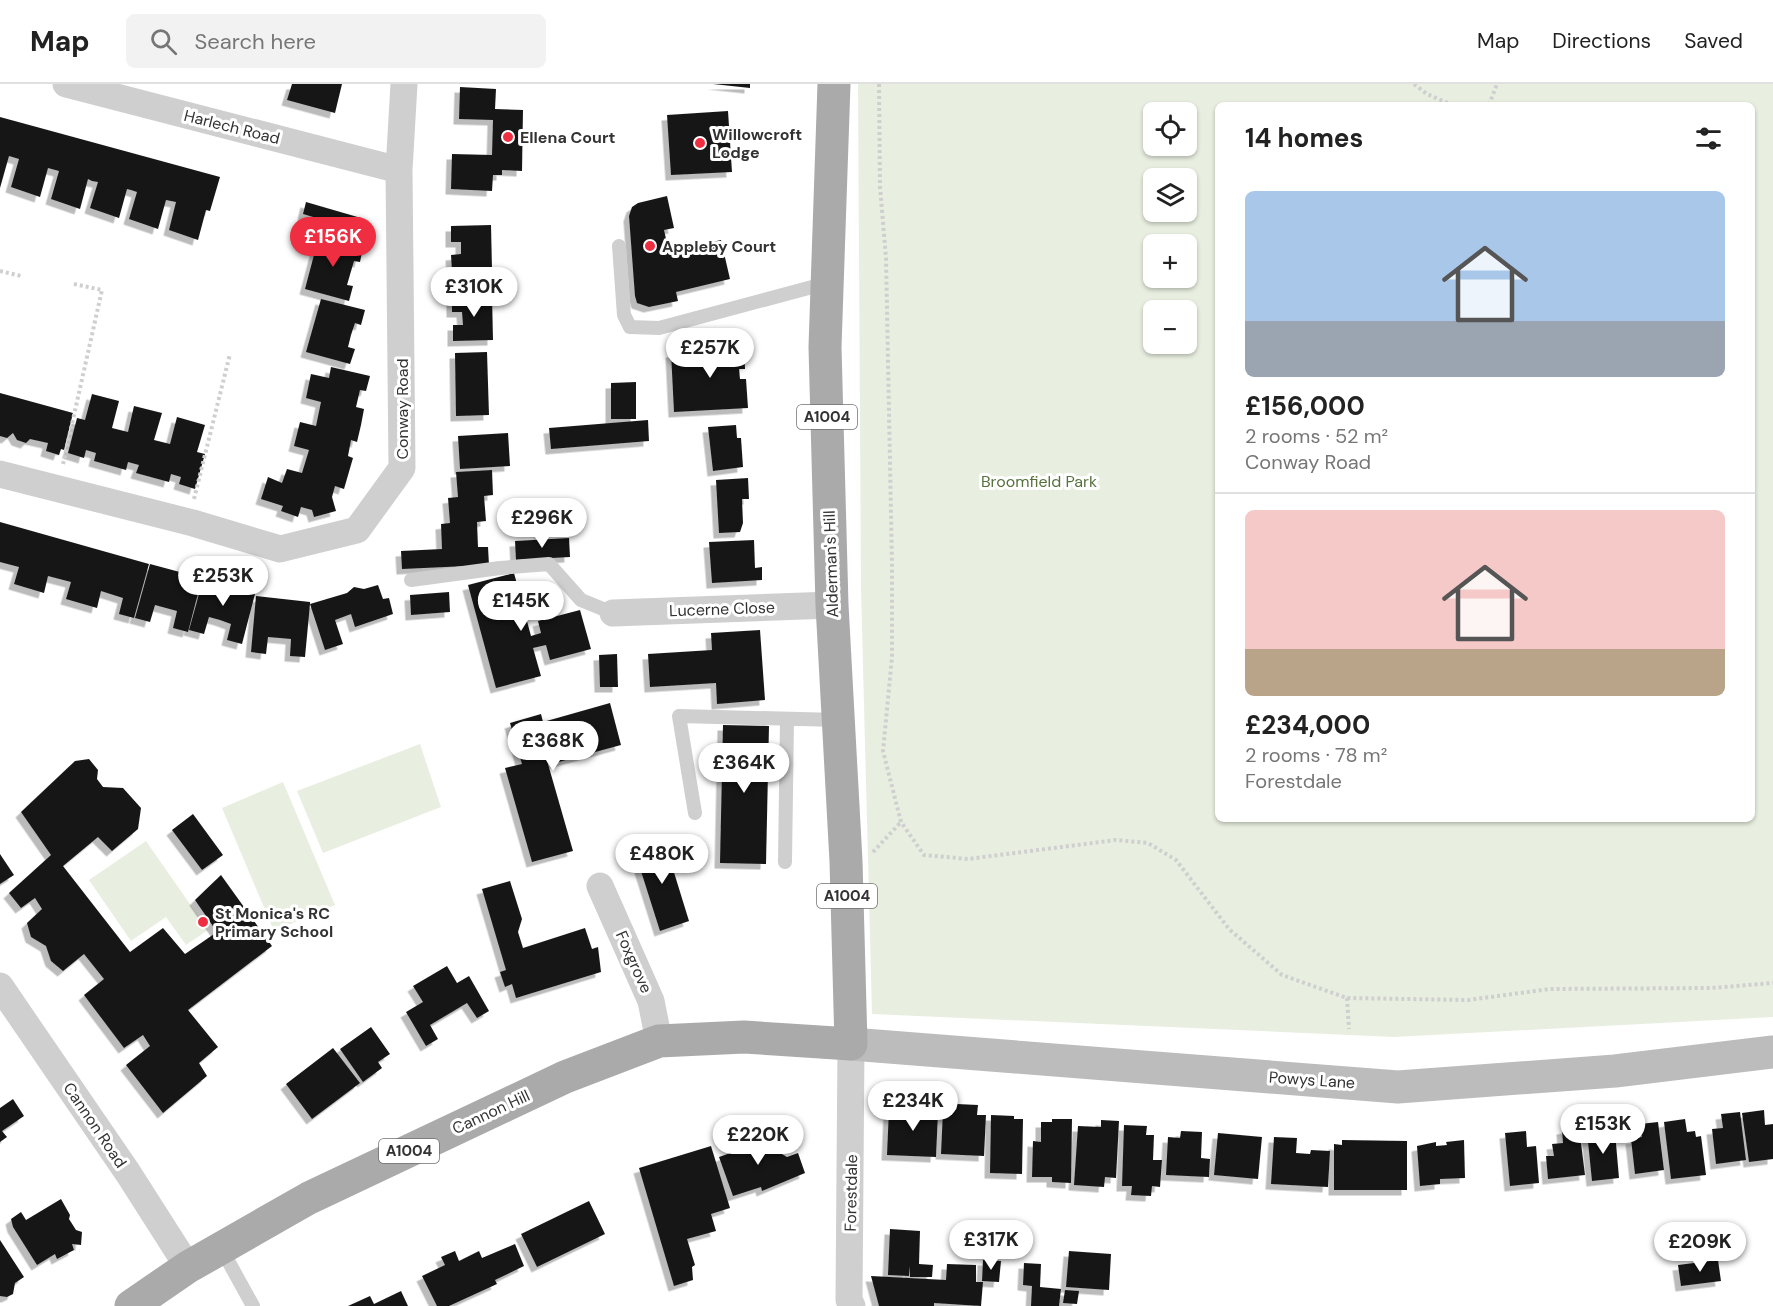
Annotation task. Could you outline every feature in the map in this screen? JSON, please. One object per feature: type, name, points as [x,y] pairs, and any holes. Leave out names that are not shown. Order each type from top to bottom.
[{"type":"main road","name":"Alderman's Hill","points":[[834,84],[825,347],[832,605],[840,720],[851,1044]]},
{"type":"main road","name":"Cannon Hill","points":[[131,1306],[188,1267],[309,1198],[565,1077],[659,1041],[744,1037],[851,1044]]},
{"type":"main road","name":"Powys Lane","points":[[851,1044],[1398,1086],[1615,1071],[1773,1052]]},
{"type":"street","name":"Harlech Road","points":[[66,84],[399,170]]},
{"type":"street","name":"Conway Road","points":[[0,474],[188,522],[280,549],[357,530],[402,468],[399,170],[404,84]]},
{"type":"street","name":"Lucerne Close","points":[[613,613],[832,605]]},
{"type":"street","name":"Foxgrove","points":[[600,886],[651,1001],[659,1041]]},
{"type":"street","name":"Cannon Road","points":[[0,986],[128,1173],[188,1267]]},
{"type":"street","name":"Forestdale","points":[[851,1044],[849,1300],[852,1306]]},
{"type":"lane","points":[[618,246],[624,315],[630,327],[659,328],[827,283]]},
{"type":"lane","points":[[411,580],[549,564],[581,600],[613,613]]},
{"type":"lane","points":[[695,813],[679,716],[840,720]]},
{"type":"lane","points":[[785,862],[787,719]]},
{"type":"lane","points":[[220,1248],[253,1306]]},
{"type":"path","points":[[879,84],[880,187],[886,258],[892,565],[892,657],[883,751],[902,822],[924,855],[968,859],[1116,840],[1148,843],[1176,860],[1229,929],[1282,975],[1347,998],[1468,1000],[1550,989],[1711,988],[1773,983]]},
{"type":"path","points":[[1414,84],[1427,94],[1445,102]]},
{"type":"path","points":[[1490,102],[1497,84]]},
{"type":"path","points":[[0,271],[21,276]]},
{"type":"path","points":[[57,488],[102,290],[74,284]]},
{"type":"path","points":[[188,522],[230,354]]},
{"type":"path","points":[[1347,998],[1349,1029]]},
{"type":"green space","name":"Broomfield Park","points":[[858,84],[1773,84],[1773,1017],[1394,1037],[872,1014],[861,588]]},
{"type":"green space","points":[[420,744],[441,807],[323,853],[297,791]]},
{"type":"green space","points":[[283,782],[335,905],[274,931],[222,808]]},
{"type":"green space","points":[[146,841],[208,930],[186,945],[166,917],[131,941],[89,880]]},
{"type":"building","points":[[292,84],[342,84],[335,113],[287,100]]},
{"type":"building","points":[[713,84],[750,84],[750,88]]},
{"type":"building","name":"Ellena Court","points":[[460,87],[496,89],[495,109],[523,110],[522,171],[502,170],[502,175],[493,175],[492,191],[451,189],[452,154],[492,155],[493,120],[459,119]]},
{"type":"building","name":"Willowcroft Lodge","points":[[728,111],[732,172],[671,175],[667,115]]},
{"type":"building","points":[[0,117],[220,177],[210,211],[206,210],[198,240],[169,230],[176,202],[166,200],[158,229],[129,219],[137,192],[131,190],[127,189],[119,218],[90,208],[98,182],[88,179],[80,209],[51,199],[59,171],[48,168],[40,197],[11,187],[19,159],[9,156],[0,188]]},
{"type":"building","name":"Appleby Court","points":[[667,196],[674,228],[664,230],[669,252],[721,240],[730,279],[676,292],[678,301],[649,307],[637,303],[635,296],[629,216],[632,207],[638,203]]},
{"type":"building","points":[[306,202],[361,218],[354,243],[316,232],[320,219],[303,214]]},
{"type":"building","points":[[491,225],[492,269],[452,271],[451,255],[461,254],[461,242],[451,242],[451,226]]},
{"type":"building","points":[[319,236],[363,248],[360,262],[354,261],[347,285],[353,286],[349,301],[305,289]]},
{"type":"building","points":[[492,295],[493,340],[453,341],[453,325],[463,325],[462,312],[452,312],[452,296]]},
{"type":"building","points":[[321,299],[365,310],[361,325],[355,323],[351,335],[348,347],[355,349],[350,364],[306,352]]},
{"type":"building","points":[[744,343],[745,369],[739,369],[740,379],[746,379],[748,408],[674,412],[671,352],[693,351],[693,355],[703,354],[702,345]]},
{"type":"building","points":[[487,352],[489,415],[456,416],[455,353]]},
{"type":"building","points":[[331,367],[370,376],[366,391],[360,390],[356,407],[364,409],[361,425],[357,442],[351,440],[348,456],[353,458],[344,489],[335,486],[332,497],[336,511],[314,517],[312,510],[301,507],[298,517],[281,511],[283,506],[261,499],[268,477],[282,483],[287,469],[302,473],[309,450],[294,446],[300,422],[316,426],[321,402],[306,398],[311,374],[329,378]]},
{"type":"building","points":[[636,382],[636,419],[611,419],[611,383]]},
{"type":"building","points":[[0,393],[73,413],[64,450],[61,449],[59,455],[46,451],[48,443],[30,439],[26,443],[17,440],[13,433],[7,438],[0,436]]},
{"type":"building","points":[[92,394],[119,401],[112,428],[128,432],[134,406],[162,413],[154,440],[170,444],[177,417],[205,425],[197,452],[205,454],[195,489],[179,484],[181,477],[171,474],[169,482],[136,473],[139,465],[128,462],[126,470],[94,461],[96,453],[86,450],[84,458],[68,453],[77,418],[85,420]]},
{"type":"building","points":[[648,420],[649,441],[551,449],[549,428]]},
{"type":"building","points":[[736,425],[737,438],[741,438],[743,467],[713,471],[708,427]]},
{"type":"building","points":[[508,433],[510,466],[460,469],[458,436]]},
{"type":"building","points":[[492,470],[493,495],[484,496],[486,521],[477,522],[478,547],[488,547],[489,565],[402,569],[401,551],[442,549],[441,524],[450,523],[448,498],[458,497],[456,472]]},
{"type":"building","points":[[748,478],[749,499],[742,499],[743,523],[740,532],[719,533],[716,480]]},
{"type":"building","points":[[0,522],[149,564],[134,618],[119,614],[123,598],[101,591],[97,608],[66,599],[71,582],[48,576],[44,593],[14,584],[19,567],[0,562]]},
{"type":"building","points":[[569,538],[570,557],[516,560],[515,541]]},
{"type":"building","points":[[754,540],[755,568],[762,567],[762,580],[712,583],[709,542]]},
{"type":"building","points":[[150,564],[202,578],[188,632],[173,628],[177,611],[155,605],[150,622],[135,618]]},
{"type":"building","points":[[514,573],[531,636],[541,633],[538,621],[580,610],[591,649],[550,660],[546,645],[533,648],[541,676],[496,688],[468,585]]},
{"type":"building","points":[[204,576],[256,590],[242,644],[227,640],[231,624],[209,617],[204,634],[189,630]]},
{"type":"building","points":[[378,585],[383,599],[389,598],[393,614],[355,627],[351,614],[335,620],[343,644],[325,650],[310,604],[347,593],[354,587],[364,589]]},
{"type":"building","points":[[449,592],[450,612],[411,615],[410,595]]},
{"type":"building","points":[[256,596],[310,602],[305,657],[290,656],[291,639],[268,637],[266,654],[251,652]]},
{"type":"building","points":[[760,630],[765,700],[717,704],[716,683],[650,687],[648,654],[712,650],[711,633]]},
{"type":"building","points":[[617,654],[618,687],[600,687],[599,655]]},
{"type":"building","points":[[610,703],[621,745],[555,763],[551,748],[544,750],[573,851],[532,862],[505,768],[522,764],[510,723],[541,714],[543,722]]},
{"type":"building","points":[[723,725],[769,726],[766,864],[720,863]]},
{"type":"building","points":[[89,759],[98,770],[97,779],[103,787],[123,788],[141,808],[138,829],[112,851],[98,837],[63,866],[130,952],[163,928],[185,954],[217,932],[195,900],[221,875],[272,946],[188,1010],[218,1047],[199,1063],[207,1076],[163,1113],[126,1065],[150,1046],[143,1035],[124,1048],[84,995],[104,979],[84,954],[63,971],[51,961],[46,946],[31,937],[27,923],[42,909],[35,898],[21,908],[9,893],[51,855],[21,812],[75,761]]},
{"type":"building","name":"St Monica's RC Primary School","points":[[193,814],[223,855],[202,870],[172,830]]},
{"type":"building","points":[[664,840],[689,921],[660,931],[634,849]]},
{"type":"building","points":[[0,854],[14,875],[0,884]]},
{"type":"building","points":[[510,881],[522,919],[518,932],[523,948],[585,928],[592,949],[598,947],[601,972],[516,998],[512,984],[505,987],[500,972],[506,970],[482,889]]},
{"type":"building","points":[[447,966],[457,983],[469,976],[489,1011],[477,1018],[467,1003],[430,1025],[438,1039],[426,1046],[406,1012],[423,1002],[413,986]]},
{"type":"building","points":[[371,1027],[390,1054],[378,1062],[382,1068],[363,1082],[340,1049]]},
{"type":"building","points":[[333,1048],[360,1083],[312,1119],[286,1084]]},
{"type":"building","points":[[13,1099],[24,1116],[2,1131],[7,1137],[0,1142],[0,1108]]},
{"type":"building","points":[[907,1103],[928,1104],[927,1113],[938,1113],[936,1157],[887,1155],[889,1109],[907,1110]]},
{"type":"building","points":[[957,1104],[978,1105],[977,1115],[986,1115],[984,1156],[941,1154],[943,1110],[956,1110]]},
{"type":"building","points":[[1764,1110],[1765,1125],[1773,1124],[1773,1159],[1749,1162],[1742,1113]]},
{"type":"building","points":[[1740,1112],[1746,1160],[1716,1164],[1712,1129],[1723,1128],[1721,1114]]},
{"type":"building","points":[[991,1115],[1014,1116],[1014,1119],[1023,1119],[1022,1174],[990,1173]]},
{"type":"building","points":[[1052,1119],[1072,1119],[1071,1183],[1052,1182],[1052,1177],[1032,1177],[1033,1141],[1041,1142],[1041,1122],[1052,1122]]},
{"type":"building","points":[[1685,1119],[1687,1132],[1695,1131],[1696,1137],[1701,1136],[1706,1175],[1671,1179],[1664,1122]]},
{"type":"building","points":[[1101,1120],[1119,1121],[1116,1178],[1105,1177],[1104,1187],[1074,1185],[1078,1126],[1101,1127]]},
{"type":"building","points":[[1658,1122],[1664,1170],[1635,1174],[1631,1139],[1642,1137],[1640,1124]]},
{"type":"building","points":[[1124,1125],[1147,1126],[1146,1135],[1154,1135],[1153,1160],[1162,1160],[1160,1187],[1152,1186],[1151,1196],[1131,1195],[1132,1186],[1122,1186]]},
{"type":"building","points":[[1579,1127],[1585,1175],[1548,1179],[1546,1156],[1554,1156],[1552,1144],[1563,1143],[1562,1129]]},
{"type":"building","points":[[758,1130],[763,1143],[787,1157],[798,1153],[805,1173],[762,1191],[761,1187],[733,1196],[719,1157],[739,1150],[735,1138]]},
{"type":"building","points":[[1606,1130],[1615,1132],[1619,1178],[1592,1181],[1587,1132]]},
{"type":"building","points":[[1181,1131],[1202,1132],[1201,1158],[1210,1159],[1209,1177],[1166,1175],[1168,1137],[1180,1138]]},
{"type":"building","points":[[1526,1131],[1527,1147],[1536,1146],[1539,1183],[1510,1186],[1505,1133]]},
{"type":"building","points":[[1218,1133],[1262,1137],[1258,1179],[1214,1175]]},
{"type":"building","points":[[1274,1137],[1297,1138],[1296,1153],[1310,1154],[1311,1150],[1330,1151],[1328,1187],[1271,1184]]},
{"type":"building","points":[[1342,1140],[1407,1141],[1407,1190],[1334,1190],[1334,1144],[1342,1145]]},
{"type":"building","points":[[1464,1140],[1465,1178],[1440,1179],[1440,1184],[1420,1186],[1417,1146],[1436,1142],[1436,1146],[1447,1145],[1446,1142]]},
{"type":"building","points":[[711,1146],[730,1208],[711,1214],[716,1231],[687,1239],[695,1265],[692,1267],[693,1280],[674,1286],[639,1168]]},
{"type":"building","points":[[61,1199],[76,1230],[82,1232],[81,1245],[72,1244],[74,1250],[57,1259],[55,1254],[37,1265],[13,1227],[11,1219],[21,1212],[26,1220]]},
{"type":"building","points":[[589,1201],[605,1234],[537,1267],[521,1234]]},
{"type":"building","points":[[890,1229],[920,1231],[919,1264],[933,1265],[932,1277],[910,1277],[910,1266],[909,1276],[888,1275]]},
{"type":"building","points":[[0,1240],[24,1277],[15,1283],[13,1294],[7,1297],[0,1296]]},
{"type":"building","points":[[515,1244],[524,1266],[495,1280],[497,1284],[449,1306],[437,1306],[422,1276],[445,1265],[441,1257],[455,1251],[459,1261],[479,1251],[482,1258]]},
{"type":"building","points":[[1069,1251],[1111,1254],[1109,1290],[1066,1287]]},
{"type":"building","points":[[983,1260],[1001,1261],[999,1282],[982,1281]]},
{"type":"building","points":[[1718,1260],[1721,1281],[1681,1286],[1678,1265]]},
{"type":"building","points":[[1024,1263],[1041,1264],[1040,1287],[1061,1289],[1059,1306],[1031,1306],[1032,1286],[1023,1285]]},
{"type":"building","points":[[947,1264],[976,1265],[976,1282],[983,1282],[981,1306],[934,1303],[934,1306],[879,1306],[871,1276],[946,1280]]},
{"type":"building","points":[[1065,1290],[1079,1291],[1077,1304],[1063,1303]]},
{"type":"building","points":[[401,1291],[408,1306],[348,1306],[370,1296],[374,1304]]},
{"type":"place","name":"Ellena Court","points":[[508,137]]},
{"type":"place","name":"Willowcroft Lodge","points":[[700,143]]},
{"type":"place","name":"Appleby Court","points":[[650,246]]},
{"type":"place","name":"St Monica's RC Primary School","points":[[203,922]]}]
